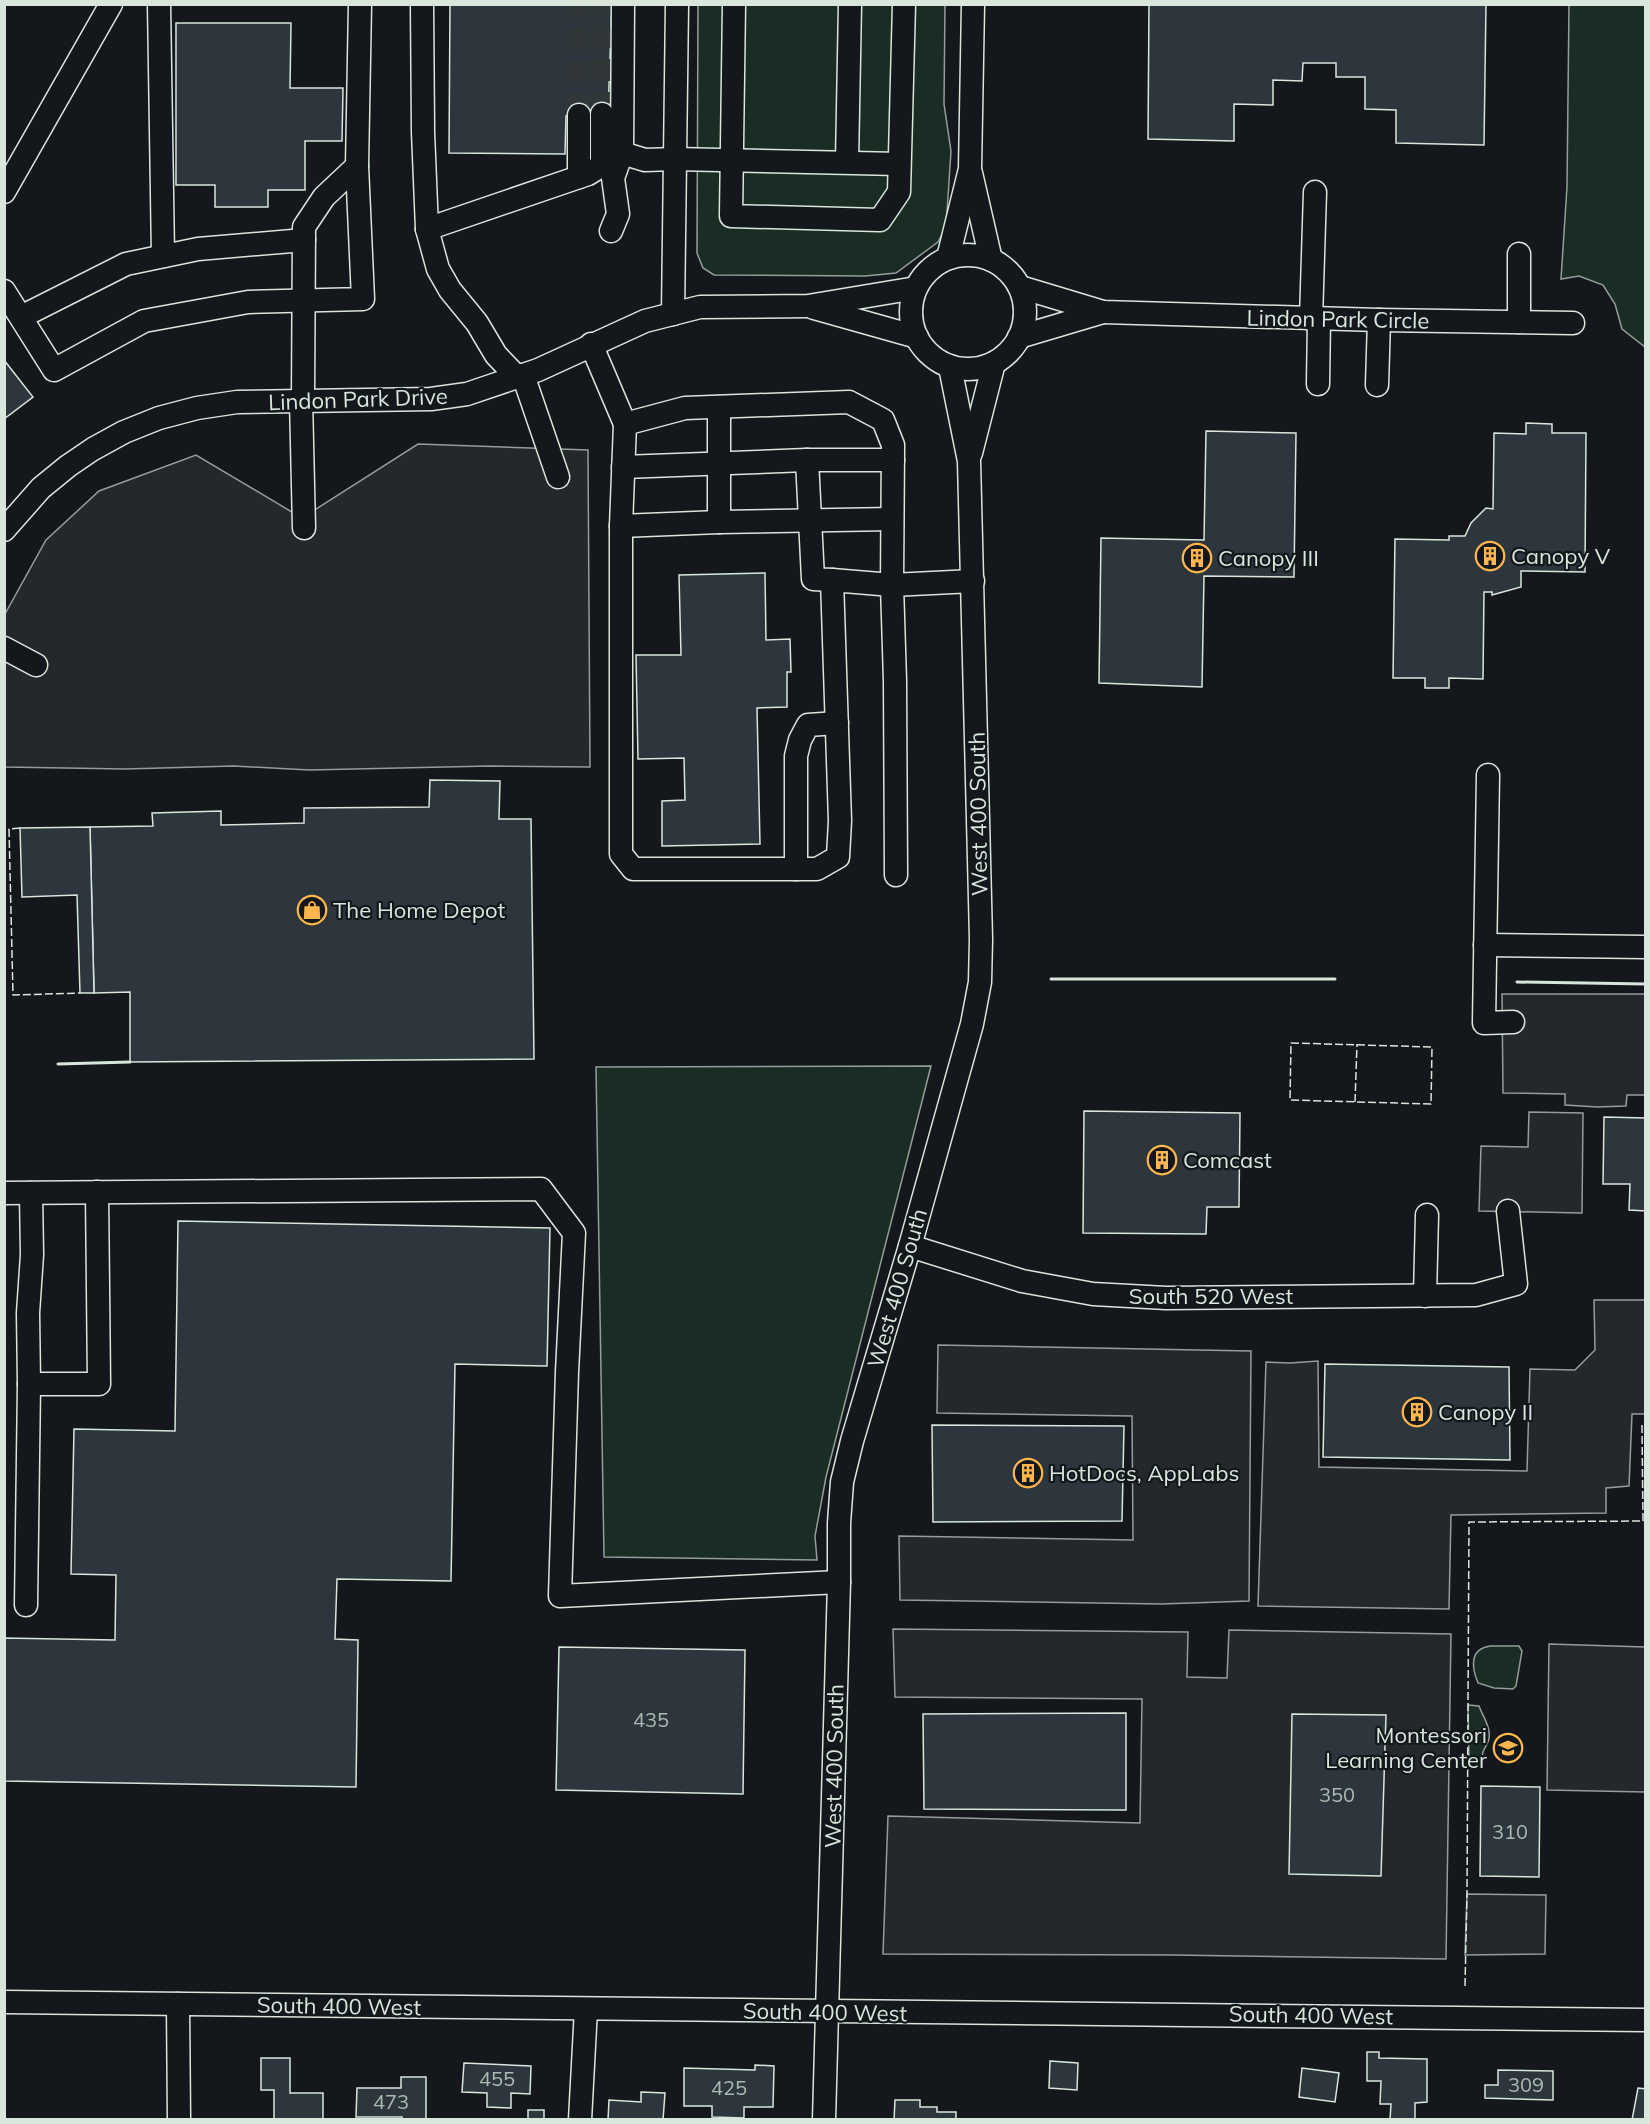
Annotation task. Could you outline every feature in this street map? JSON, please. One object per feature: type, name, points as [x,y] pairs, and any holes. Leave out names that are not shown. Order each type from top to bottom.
[{"type":"street","points":[[4,192],[111,4]]},
{"type":"street","points":[[159,4],[163,256]]},
{"type":"street","points":[[4,291],[54,370],[144,321],[248,302],[363,299],[357,166],[360,4]]},
{"type":"street","points":[[422,4],[423,132],[427,230],[438,269],[450,290],[477,323],[496,355],[520,376],[558,477]]},
{"type":"street","points":[[611,231],[618,214],[613,178],[622,153],[622,4]]},
{"type":"street","points":[[673,314],[677,4]]},
{"type":"street","points":[[734,4],[731,216],[880,220],[899,192],[904,4]]},
{"type":"street","points":[[847,162],[850,4]]},
{"type":"street","points":[[948,258],[970,169],[973,4]]},
{"type":"street","points":[[590,114],[590,172]]},
{"type":"street","points":[[427,230],[590,172],[622,153],[645,160],[899,164]]},
{"type":"street","points":[[304,528],[302,400],[304,227],[324,197],[357,166]]},
{"type":"street","points":[[970,169],[991,260]]},
{"type":"street","points":[[1315,192],[1315,319],[1318,384]]},
{"type":"street","points":[[21,317],[126,264],[198,249],[304,240]]},
{"type":"street","points":[[1519,322],[1520,254]]},
{"type":"street","points":[[972,255],[991,260],[1008,271],[1020,287],[1024,298],[1025,318],[1019,338],[1010,351],[993,363],[970,369],[951,367],[928,353],[917,337],[913,327],[911,307],[916,288],[931,268],[948,258],[972,255]]},
{"type":"street","points":[[1020,287],[1103,312]]},
{"type":"street","name":"Lindon Park Drive","points":[[4,530],[41,488],[68,466],[124,432],[159,418],[197,408],[237,402],[431,399],[467,394],[520,376],[645,321],[700,307],[808,306],[916,288]]},
{"type":"street","name":"Lindon Park Drive","points":[[808,306],[917,337]]},
{"type":"street","points":[[1019,338],[1103,312]]},
{"type":"street","name":"Lindon Park Circle","points":[[1103,312],[1315,319],[1573,323]]},
{"type":"street","points":[[1377,385],[1379,320]]},
{"type":"street","points":[[591,344],[624,424],[621,526],[621,854],[633,869],[817,869],[838,857],[840,821],[832,580]]},
{"type":"street","name":"West 400 South","points":[[969,460],[993,363]]},
{"type":"street","name":"West 400 South","points":[[824,2120],[839,1523],[842,1482],[972,1024],[980,982],[981,927],[969,460],[951,367]]},
{"type":"street","points":[[624,424],[685,408],[849,402],[883,420],[893,445],[892,585],[896,681],[896,875]]},
{"type":"street","points":[[719,407],[719,522]]},
{"type":"street","points":[[623,467],[807,460],[893,460]]},
{"type":"street","points":[[807,460],[813,579],[892,585],[973,580]]},
{"type":"street","points":[[621,526],[892,519]]},
{"type":"street","points":[[4,648],[36,665]]},
{"type":"street","points":[[796,869],[796,756],[800,740],[808,725],[837,723]]},
{"type":"street","points":[[1488,775],[1484,1023],[1513,1022]]},
{"type":"street","points":[[1485,945],[1646,947]]},
{"type":"street","points":[[4,1193],[541,1189],[574,1233],[560,1596],[839,1582]]},
{"type":"street","points":[[29,1384],[99,1384],[97,1192]]},
{"type":"street","points":[[26,1605],[31,1193]]},
{"type":"street","name":"South 520 West","points":[[910,1246],[1022,1281],[1093,1294],[1166,1298],[1476,1295],[1516,1284],[1508,1211]]},
{"type":"street","points":[[1425,1296],[1427,1215]]},
{"type":"street","name":"South 400 West","points":[[4,2002],[1646,2020]]},
{"type":"street","points":[[178,2004],[179,2120]]},
{"type":"street","points":[[580,2120],[585,2009]]},
{"type":"green space","points":[[698,5],[945,5],[944,104],[951,151],[946,227],[938,242],[896,273],[865,276],[714,275],[703,268],[697,253]]},
{"type":"green space","points":[[1569,5],[1645,5],[1645,347],[1622,329],[1615,304],[1603,285],[1579,276],[1561,279],[1567,187]]},
{"type":"green space","points":[[931,1066],[826,1477],[815,1536],[817,1560],[604,1557],[596,1067]]},
{"type":"green space","points":[[1490,1646],[1519,1646],[1522,1651],[1516,1686],[1513,1689],[1494,1688],[1478,1683],[1473,1665],[1474,1659],[1479,1651]]},
{"type":"green space","points":[[1468,1705],[1479,1706],[1488,1728],[1489,1737],[1482,1760],[1469,1761]]},
{"type":"shaded area","points":[[418,444],[588,450],[590,767],[490,766],[309,770],[234,766],[125,769],[5,767],[5,614],[46,540],[99,491],[196,455],[302,518]]},
{"type":"shaded area","points":[[1502,994],[1645,994],[1645,1095],[1627,1095],[1626,1106],[1597,1107],[1565,1105],[1565,1094],[1503,1093]]},
{"type":"shaded area","points":[[1529,1112],[1583,1113],[1582,1213],[1479,1211],[1481,1146],[1528,1147]]},
{"type":"shaded area","points":[[1594,1300],[1645,1300],[1645,1414],[1632,1414],[1629,1486],[1606,1488],[1606,1513],[1451,1515],[1449,1609],[1258,1606],[1266,1362],[1318,1361],[1319,1467],[1527,1471],[1530,1369],[1575,1370],[1595,1350]]},
{"type":"shaded area","points":[[938,1345],[1251,1351],[1249,1601],[1161,1604],[900,1600],[899,1536],[1133,1540],[1132,1416],[937,1413]]},
{"type":"shaded area","points":[[893,1629],[1188,1632],[1187,1677],[1227,1678],[1229,1630],[1451,1634],[1446,1959],[883,1954],[888,1816],[1140,1823],[1142,1699],[895,1697]]},
{"type":"shaded area","points":[[1549,1644],[1645,1647],[1645,1792],[1547,1790]]},
{"type":"shaded area","points":[[1467,1894],[1546,1895],[1545,1954],[1465,1955]]},
{"type":"building","points":[[450,4],[612,4],[608,113],[566,116],[565,154],[449,153]]},
{"type":"building","points":[[1149,4],[1486,4],[1484,145],[1396,143],[1396,110],[1365,109],[1365,77],[1336,77],[1336,63],[1303,63],[1302,81],[1273,80],[1273,105],[1234,104],[1234,141],[1148,139]]},
{"type":"building","points":[[176,23],[291,23],[290,88],[343,88],[342,141],[305,141],[305,190],[268,190],[268,207],[215,207],[215,185],[176,185]]},
{"type":"building","points":[[4,360],[33,397],[4,419]]},
{"type":"building","name":"Canopy V","points":[[1526,423],[1552,424],[1552,433],[1586,433],[1585,572],[1521,571],[1521,587],[1492,595],[1492,592],[1484,592],[1483,679],[1449,678],[1449,688],[1425,688],[1425,678],[1393,678],[1395,539],[1449,540],[1449,536],[1465,536],[1471,523],[1486,508],[1493,509],[1494,433],[1526,434]]},
{"type":"building","name":"Canopy III","points":[[1206,431],[1296,433],[1294,577],[1204,576],[1202,687],[1099,683],[1101,538],[1204,540]]},
{"type":"building","points":[[765,573],[766,640],[790,639],[791,672],[787,672],[787,707],[757,708],[760,844],[662,846],[662,801],[685,800],[684,758],[638,759],[636,655],[681,655],[679,575]]},
{"type":"building","name":"The Home Depot","points":[[430,780],[500,781],[499,819],[531,819],[534,1059],[130,1062],[130,992],[94,993],[90,827],[153,826],[152,813],[221,811],[221,825],[304,823],[304,808],[429,807]]},
{"type":"building","points":[[90,827],[94,993],[80,993],[77,895],[22,897],[20,828]]},
{"type":"building","name":"Comcast","points":[[1084,1111],[1240,1113],[1239,1207],[1207,1207],[1206,1234],[1083,1233]]},
{"type":"building","points":[[1604,1117],[1646,1118],[1646,1211],[1629,1210],[1630,1184],[1603,1184]]},
{"type":"building","points":[[178,1221],[550,1228],[547,1366],[455,1364],[451,1581],[337,1579],[335,1639],[358,1640],[356,1787],[4,1781],[4,1638],[115,1640],[116,1575],[71,1574],[74,1429],[175,1431]]},
{"type":"building","name":"Canopy II","points":[[1325,1364],[1509,1367],[1510,1460],[1323,1457]]},
{"type":"building","name":"HotDocs, AppLabs","points":[[932,1425],[1124,1426],[1122,1521],[933,1522]]},
{"type":"building","points":[[559,1647],[745,1650],[743,1794],[556,1790]]},
{"type":"building","points":[[1126,1713],[1126,1810],[924,1809],[923,1714]]},
{"type":"building","points":[[1292,1714],[1386,1715],[1381,1876],[1289,1874]]},
{"type":"building","points":[[1481,1786],[1540,1787],[1539,1877],[1480,1876]]},
{"type":"building","points":[[1367,2052],[1379,2052],[1379,2058],[1427,2059],[1427,2102],[1415,2103],[1415,2120],[1390,2120],[1391,2104],[1380,2104],[1381,2081],[1367,2081]]},
{"type":"building","points":[[261,2058],[290,2058],[290,2093],[323,2093],[323,2120],[274,2120],[274,2090],[261,2090]]},
{"type":"building","points":[[1050,2061],[1078,2063],[1077,2090],[1049,2088]]},
{"type":"building","points":[[464,2063],[531,2066],[530,2094],[511,2093],[511,2108],[487,2107],[487,2093],[462,2092]]},
{"type":"building","points":[[755,2065],[774,2066],[773,2107],[744,2107],[744,2118],[712,2117],[712,2106],[684,2106],[684,2068],[755,2070]]},
{"type":"building","points":[[1302,2068],[1339,2073],[1335,2102],[1299,2097]]},
{"type":"building","points":[[1498,2070],[1553,2071],[1553,2100],[1485,2098],[1485,2085],[1498,2085]]},
{"type":"building","points":[[401,2077],[426,2077],[426,2120],[402,2120],[402,2117],[356,2117],[357,2088],[401,2088]]},
{"type":"building","points":[[1638,2088],[1646,2089],[1646,2120],[1632,2120]]},
{"type":"building","points":[[641,2092],[665,2093],[663,2120],[608,2120],[609,2100],[641,2102]]},
{"type":"building","points":[[895,2100],[920,2100],[920,2107],[937,2107],[937,2112],[956,2112],[956,2120],[894,2120]]},
{"type":"building","points":[[528,2110],[544,2110],[544,2120],[528,2120]]},
{"type":"tunnel","points":[[579,115],[580,4]]},
{"type":"tunnel","points":[[602,114],[603,4]]},
{"type":"fence","points":[[20,828],[9,829],[13,995],[80,993]]},
{"type":"fence","points":[[1291,1043],[1432,1047],[1431,1104],[1290,1100],[1291,1043]]},
{"type":"fence","points":[[1355,1102],[1357,1044]]},
{"type":"fence","points":[[1465,1986],[1469,1522],[1643,1521],[1642,1425],[1646,1425]]},
{"type":"wall","points":[[1051,979],[1335,979]]},
{"type":"wall","points":[[1517,982],[1646,984]]},
{"type":"wall","points":[[58,1064],[130,1062]]},
{"type":"place","name":"Canopy V","points":[[1490,556]]},
{"type":"place","name":"Canopy III","points":[[1197,558]]},
{"type":"place","name":"The Home Depot","points":[[312,910]]},
{"type":"place","name":"Comcast","points":[[1162,1160]]},
{"type":"place","name":"Canopy II","points":[[1417,1412]]},
{"type":"place","name":"HotDocs, AppLabs","points":[[1028,1473]]},
{"type":"place","name":"Montessori Learning Center","points":[[1508,1748]]}]
